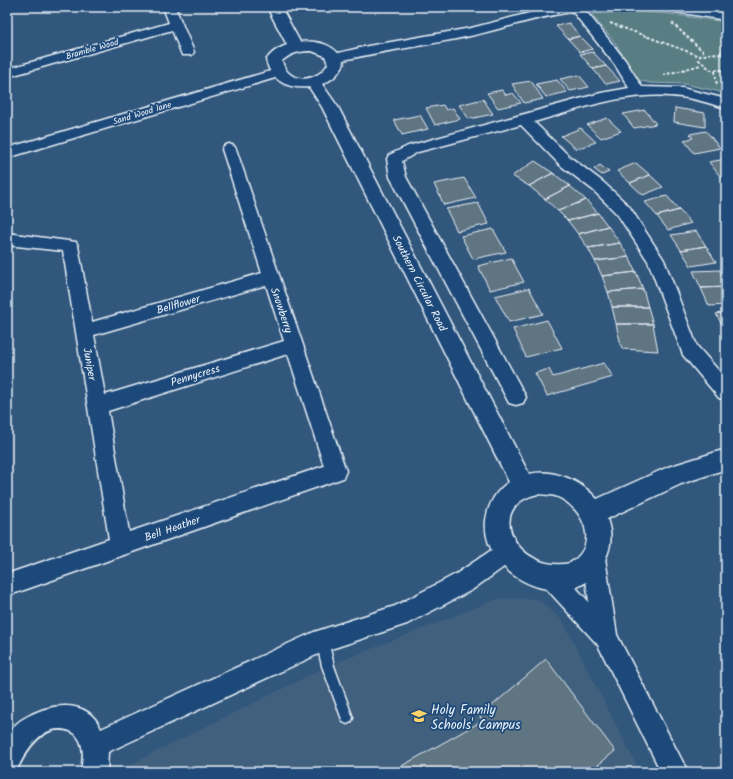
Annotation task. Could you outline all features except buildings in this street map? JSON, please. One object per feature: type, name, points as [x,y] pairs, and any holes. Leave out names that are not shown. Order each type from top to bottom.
[{"type":"main road","points":[[274,7],[295,47]]},
{"type":"main road","points":[[295,47],[320,48],[332,54],[335,58],[336,64],[334,70],[330,75],[313,82],[292,81],[283,78],[277,73],[274,67],[274,60],[286,50],[295,47]]},
{"type":"main road","name":"Southern Circular Road","points":[[313,82],[330,107],[523,486]]},
{"type":"main road","points":[[593,513],[676,475],[726,459]]},
{"type":"main road","points":[[538,483],[554,484],[569,490],[583,500],[593,513],[599,528],[599,544],[594,558],[584,570],[570,577],[552,578],[535,575],[519,565],[507,552],[499,537],[498,521],[502,506],[510,494],[523,486],[538,483]]},
{"type":"street","points":[[169,7],[187,52]]},
{"type":"street","points":[[335,58],[359,51],[471,32],[518,19],[529,12],[581,7]]},
{"type":"street","points":[[576,8],[644,91]]},
{"type":"street","points":[[669,13],[726,16]]},
{"type":"street","name":"Bramble Wood","points":[[7,73],[176,25]]},
{"type":"street","name":"Sand Wood lane","points":[[7,153],[277,73]]},
{"type":"street","points":[[516,397],[398,177],[394,159],[412,149],[524,120],[608,96],[644,91],[675,91],[699,94],[726,104]]},
{"type":"street","points":[[524,120],[565,161],[598,186],[623,210],[656,260],[689,350],[726,392]]},
{"type":"street","name":"Snowberry","points":[[229,149],[336,471]]},
{"type":"street","name":"Juniper","points":[[7,239],[70,246],[121,546]]},
{"type":"street","name":"Bellflower","points":[[84,331],[271,277]]},
{"type":"street","name":"Pennycress","points":[[97,406],[294,345]]},
{"type":"street","name":"Bell Heather","points":[[7,585],[336,471]]},
{"type":"street","points":[[96,744],[322,640],[399,616],[464,582],[507,552]]},
{"type":"street","points":[[594,558],[606,637]]},
{"type":"street","points":[[552,578],[606,637],[675,772]]},
{"type":"street","points":[[7,762],[18,740],[29,728],[42,720],[56,716],[70,717],[82,722],[91,732],[96,744],[94,772]]},
{"type":"lane","points":[[322,640],[328,666],[347,718]]},
{"type":"path","points":[[600,10],[657,9]]},
{"type":"path","points":[[669,13],[705,53]]},
{"type":"path","points":[[609,22],[700,56]]},
{"type":"path","points":[[720,54],[726,43]]},
{"type":"path","points":[[700,56],[705,53],[726,56]]},
{"type":"path","points":[[700,56],[699,60],[701,65]]},
{"type":"path","points":[[644,91],[662,76],[701,65],[715,71],[726,70]]},
{"type":"shaded area","name":"Holy Family Schools' Campus","points":[[497,599],[538,599],[563,621],[640,772],[119,772],[125,767],[328,666]]},
{"type":"green space","points":[[630,11],[662,13],[726,22],[726,93],[684,84],[650,83],[638,80],[614,41],[591,14]]},
{"type":"place","name":"Holy Family Schools' Campus","points":[[419,716]]}]
